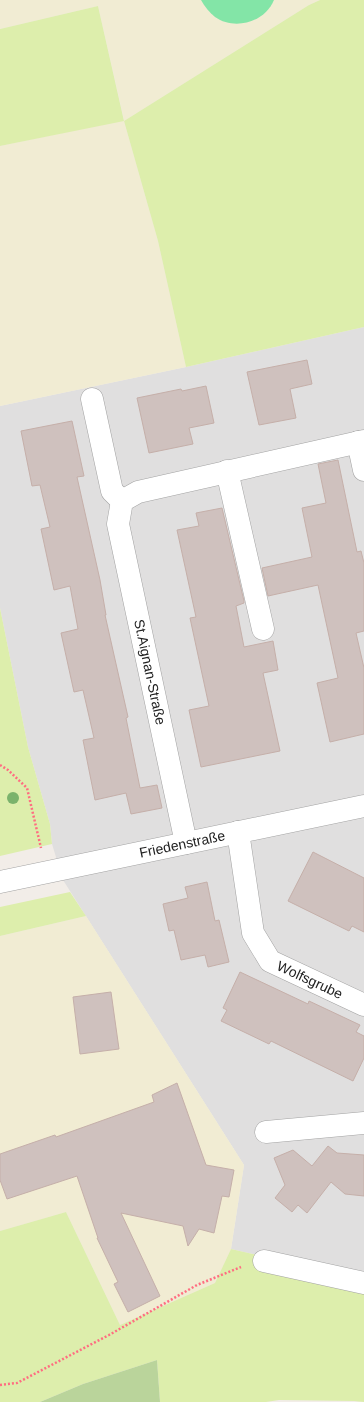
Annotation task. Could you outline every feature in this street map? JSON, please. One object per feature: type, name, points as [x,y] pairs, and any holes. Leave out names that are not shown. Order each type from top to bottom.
[{"type":"street","points":[[92,399],[112,491],[122,501],[138,492],[361,441],[364,470]]},
{"type":"street","points":[[227,471],[264,629]]},
{"type":"street","name":"St.Aignan-Straße","points":[[122,501],[118,524],[186,843]]},
{"type":"street","name":"Friedenstraße","points":[[0,882],[364,806]]},
{"type":"street","name":"Wolfsgrube","points":[[238,832],[252,933],[270,961],[364,1005]]},
{"type":"street","points":[[266,1132],[364,1123]]},
{"type":"street","points":[[264,1261],[364,1283]]},
{"type":"path","points":[[0,765],[8,770],[27,788],[47,872]]},
{"type":"path","points":[[0,1385],[17,1383],[109,1335],[197,1285],[236,1268],[264,1261]]},
{"type":"shaded area","points":[[0,0],[320,0],[309,5],[124,121],[158,241],[186,367],[0,406],[0,146],[124,120],[98,6],[0,29]]},
{"type":"shaded area","points":[[364,327],[364,1279],[231,1249],[244,1165],[63,880],[52,844],[50,824],[28,747],[0,608],[0,406],[186,367]]},
{"type":"shaded area","points":[[86,916],[244,1165],[231,1249],[215,1283],[120,1325],[66,1212],[0,1231],[0,936]]},
{"type":"green space","points":[[201,0],[274,0],[270,8],[257,19],[240,24],[223,21],[215,17]]},
{"type":"green space","points":[[320,0],[364,0],[364,327],[186,367],[158,241],[124,121],[309,5]]},
{"type":"green space","points":[[98,6],[124,121],[0,146],[0,29]]},
{"type":"green space","points":[[0,608],[28,747],[50,824],[52,844],[0,856]]},
{"type":"green space","points":[[70,892],[86,916],[0,936],[0,907]]},
{"type":"green space","points":[[66,1212],[120,1325],[215,1283],[231,1249],[364,1279],[364,1402],[279,1400],[266,1402],[160,1402],[157,1360],[83,1384],[40,1402],[0,1402],[0,1231]]},
{"type":"green space","points":[[157,1360],[160,1402],[40,1402],[83,1384]]},
{"type":"building","points":[[307,360],[312,384],[290,389],[296,418],[259,425],[247,372]]},
{"type":"building","points":[[206,386],[214,423],[189,428],[193,444],[149,453],[137,398],[181,389],[182,391]]},
{"type":"building","points":[[72,421],[84,476],[77,477],[100,580],[105,615],[128,717],[126,718],[140,788],[157,785],[162,808],[131,814],[126,793],[95,800],[83,740],[94,738],[83,690],[74,692],[61,633],[78,629],[70,586],[54,590],[41,529],[50,527],[40,485],[32,486],[21,431]]},
{"type":"building","points":[[338,460],[357,552],[361,551],[364,563],[364,631],[356,633],[364,668],[364,734],[330,742],[317,683],[338,678],[318,585],[268,596],[262,568],[312,557],[302,508],[326,503],[318,464]]},
{"type":"building","points":[[222,508],[244,601],[244,603],[236,606],[244,647],[273,641],[278,670],[263,673],[280,751],[201,767],[189,710],[209,706],[190,618],[196,617],[177,530],[199,526],[196,513]]},
{"type":"building","points":[[313,852],[364,878],[364,932],[352,926],[349,931],[288,901]]},
{"type":"building","points":[[207,882],[215,921],[219,920],[229,962],[208,967],[205,955],[181,960],[174,930],[169,931],[163,904],[188,898],[185,887]]},
{"type":"building","points":[[240,972],[308,1004],[309,1001],[360,1025],[356,1032],[364,1036],[364,1058],[353,1081],[271,1041],[269,1044],[221,1021],[227,1010],[223,1008]]},
{"type":"building","points":[[111,992],[119,1049],[80,1054],[73,997]]},
{"type":"building","points":[[177,1083],[206,1165],[234,1170],[229,1197],[222,1196],[214,1233],[199,1229],[188,1246],[183,1226],[121,1213],[160,1296],[128,1312],[114,1284],[118,1282],[97,1238],[77,1176],[7,1199],[0,1180],[0,1154],[55,1135],[56,1137],[154,1102],[152,1095]]},
{"type":"building","points":[[328,1146],[337,1153],[364,1155],[364,1196],[345,1194],[331,1182],[307,1213],[298,1205],[292,1212],[275,1198],[285,1185],[274,1158],[293,1150],[312,1166]]}]
